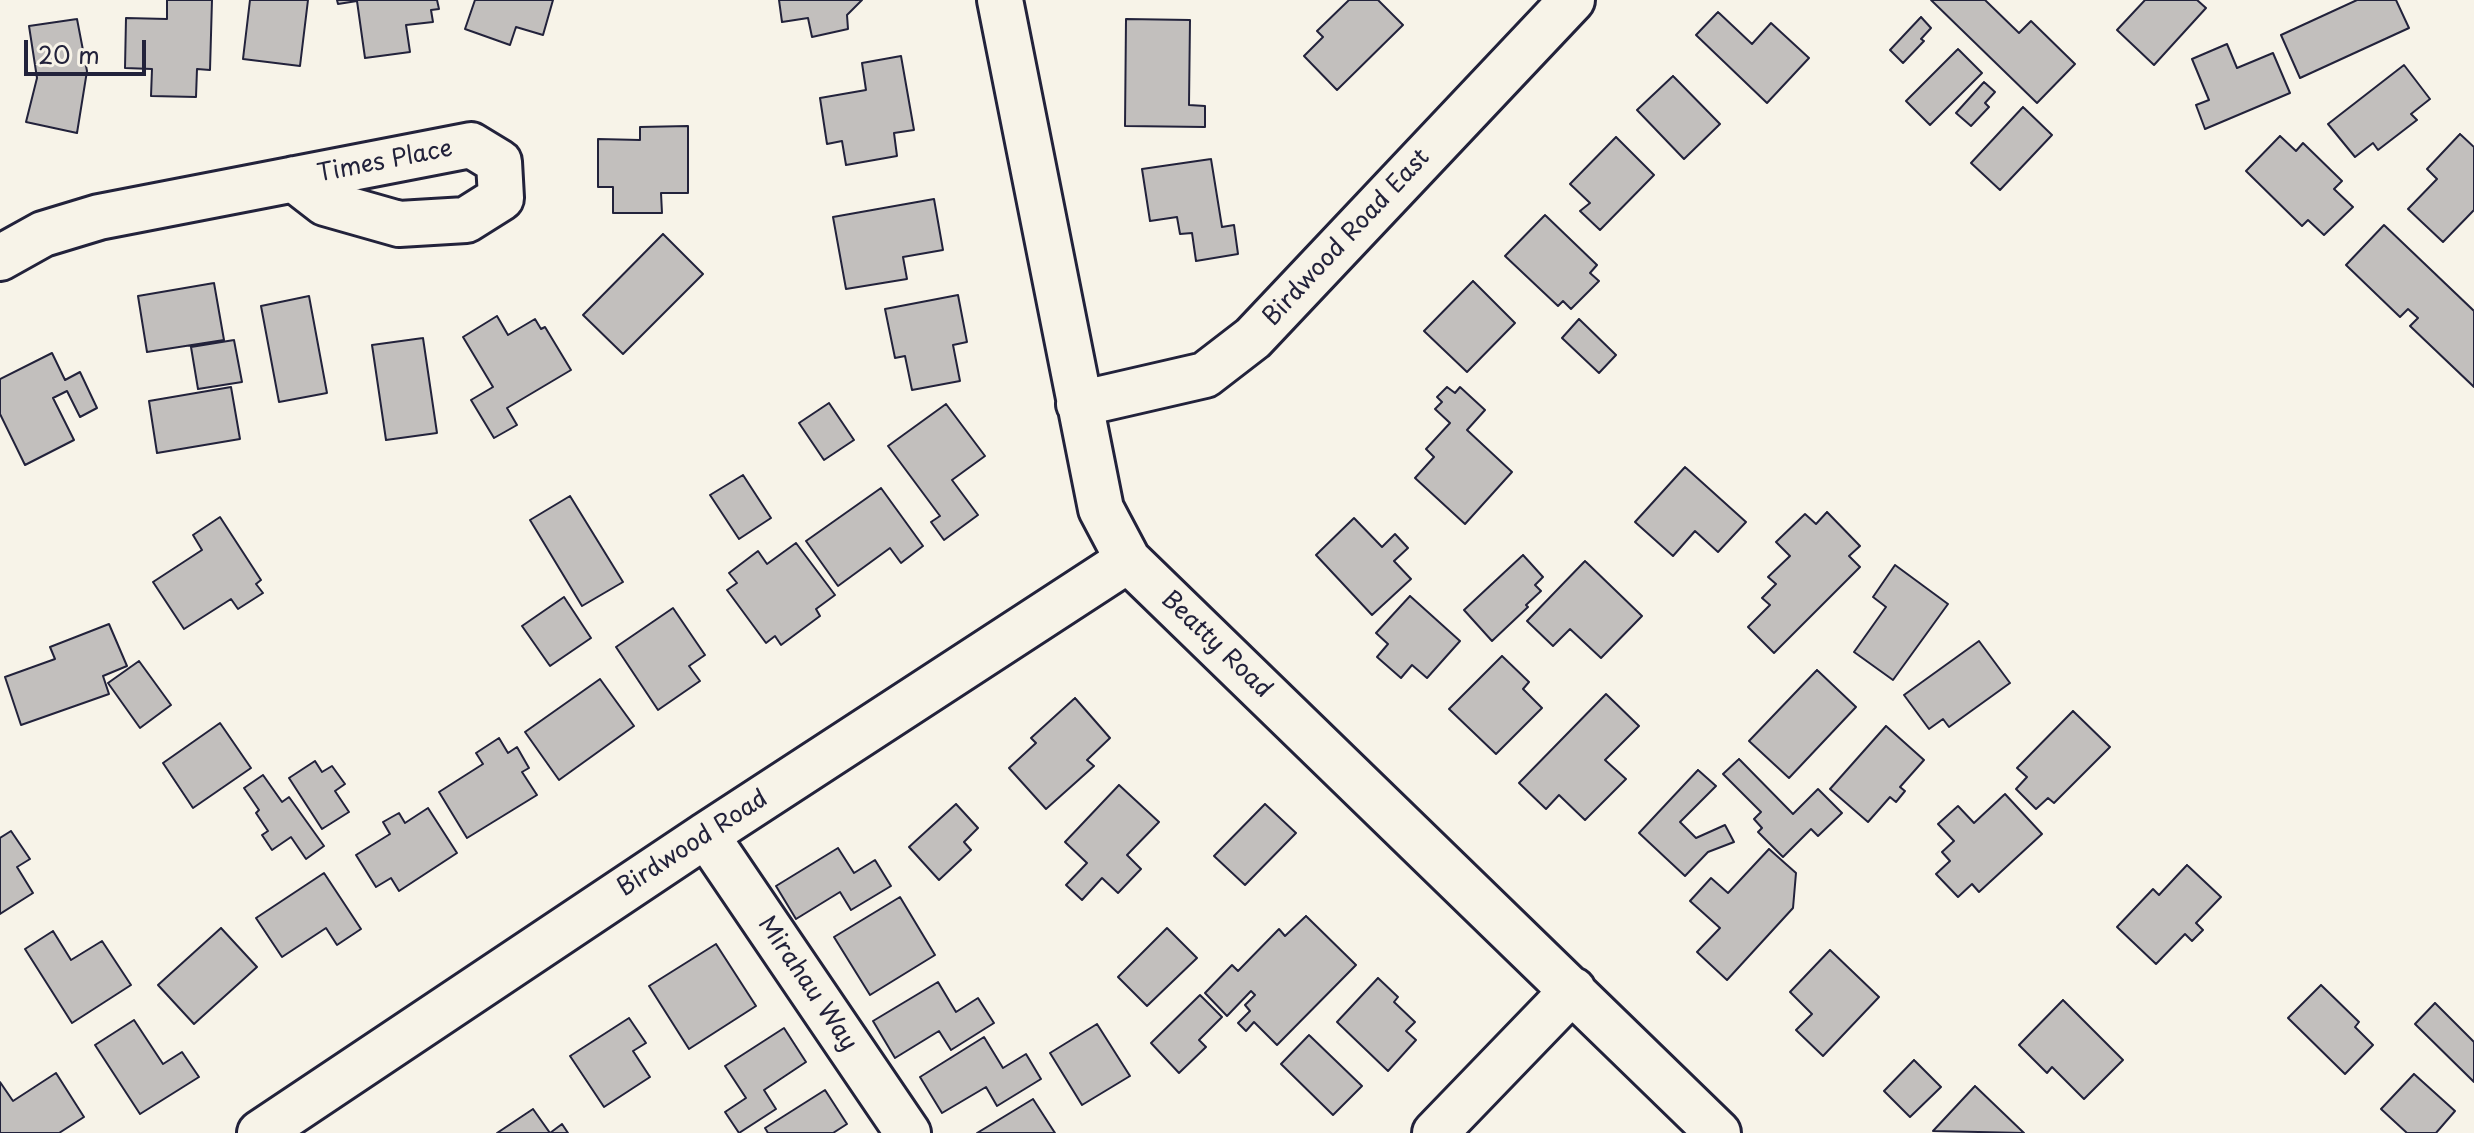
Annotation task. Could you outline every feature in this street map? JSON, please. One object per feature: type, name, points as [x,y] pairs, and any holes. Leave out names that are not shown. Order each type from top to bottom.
[{"type":"street","name":"Beatty Road","points":[[1000,0],[1101,509],[1128,560],[1718,1133]]},
{"type":"street","name":"Birdwood Road East","points":[[1079,404],[1205,375],[1253,338],[1572,0]]},
{"type":"street","name":"Times Place","points":[[0,258],[43,234],[99,217],[294,179]]},
{"type":"street","name":"Birdwood Road","points":[[260,1133],[706,835],[1128,560]]},
{"type":"street","name":"Mirahau Way","points":[[706,835],[908,1133]]},
{"type":"street","points":[[1435,1133],[1573,990]]},
{"type":"building","points":[[167,0],[212,0],[210,70],[197,69],[196,97],[151,96],[152,69],[125,68],[126,18],[167,19]]},
{"type":"building","points":[[250,0],[308,0],[300,66],[243,59]]},
{"type":"building","points":[[337,0],[437,0],[439,9],[431,10],[433,22],[406,25],[410,52],[365,58],[357,1],[338,4]]},
{"type":"building","points":[[475,0],[553,0],[543,35],[516,27],[510,45],[465,29]]},
{"type":"building","points":[[779,0],[862,0],[847,15],[848,29],[812,37],[808,18],[782,22]]},
{"type":"building","points":[[1349,0],[1378,0],[1403,25],[1337,90],[1304,56],[1323,37],[1317,31]]},
{"type":"building","points":[[1931,0],[1985,0],[2019,33],[2031,21],[2075,64],[2037,103]]},
{"type":"building","points":[[2145,0],[2197,0],[2206,8],[2154,65],[2117,30]]},
{"type":"building","points":[[2357,0],[2396,0],[2409,28],[2300,78],[2281,35]]},
{"type":"building","points":[[1718,12],[1752,44],[1771,23],[1809,58],[1767,103],[1696,35]]},
{"type":"building","points":[[1921,17],[1931,28],[1921,39],[1924,41],[1903,63],[1890,50]]},
{"type":"building","points":[[77,19],[87,71],[77,133],[26,122],[37,78],[29,26]]},
{"type":"building","points":[[1126,19],[1190,20],[1189,105],[1205,106],[1205,127],[1125,126]]},
{"type":"building","points":[[2227,44],[2237,68],[2273,53],[2290,93],[2205,129],[2196,105],[2209,100],[2192,59]]},
{"type":"building","points":[[1958,49],[1982,73],[1930,125],[1906,101]]},
{"type":"building","points":[[901,56],[914,130],[894,133],[897,156],[846,165],[842,141],[827,144],[820,98],[866,90],[862,63]]},
{"type":"building","points":[[2404,65],[2430,99],[2411,114],[2417,120],[2378,150],[2373,143],[2355,157],[2328,124]]},
{"type":"building","points":[[1673,76],[1720,124],[1684,159],[1637,110]]},
{"type":"building","points":[[1984,82],[1995,92],[1985,103],[1989,107],[1971,126],[1956,113]]},
{"type":"building","points":[[2023,107],[2052,135],[2000,190],[1971,163]]},
{"type":"building","points":[[688,126],[688,193],[661,193],[662,213],[613,213],[613,187],[598,187],[598,139],[640,140],[640,127]]},
{"type":"building","points":[[2460,134],[2474,147],[2474,210],[2443,242],[2408,209],[2437,179],[2427,169]]},
{"type":"building","points":[[2280,136],[2296,151],[2303,143],[2342,181],[2334,189],[2353,207],[2324,235],[2308,220],[2302,226],[2246,171]]},
{"type":"building","points":[[1616,137],[1654,175],[1600,230],[1580,211],[1590,203],[1570,184]]},
{"type":"building","points":[[1211,159],[1222,227],[1234,225],[1238,254],[1196,261],[1192,233],[1180,234],[1177,217],[1150,221],[1142,169]]},
{"type":"building","points":[[934,199],[943,250],[903,257],[907,279],[846,289],[833,217]]},
{"type":"building","points":[[1545,215],[1597,265],[1590,273],[1599,281],[1571,309],[1563,301],[1558,306],[1505,256]]},
{"type":"building","points":[[2384,225],[2474,311],[2474,387],[2410,326],[2418,318],[2408,309],[2400,317],[2346,265]]},
{"type":"building","points":[[663,234],[703,274],[623,354],[583,315]]},
{"type":"building","points":[[1473,281],[1515,323],[1467,372],[1424,331]]},
{"type":"building","points":[[214,283],[224,340],[147,352],[138,296]]},
{"type":"building","points":[[958,295],[967,342],[953,345],[960,381],[912,390],[905,356],[895,358],[885,309]]},
{"type":"building","points":[[309,296],[327,393],[279,402],[261,306]]},
{"type":"building","points":[[497,316],[508,335],[535,319],[541,329],[545,327],[571,370],[507,408],[517,425],[494,438],[471,400],[493,387],[463,337]]},
{"type":"building","points":[[1579,319],[1616,355],[1599,373],[1562,338]]},
{"type":"building","points":[[423,338],[437,433],[386,440],[372,345]]},
{"type":"building","points":[[234,340],[242,382],[198,389],[191,347]]},
{"type":"building","points":[[52,353],[65,380],[80,372],[97,408],[80,417],[67,391],[53,398],[74,440],[25,465],[0,414],[0,379]]},
{"type":"building","points":[[231,387],[240,439],[157,453],[149,401]]},
{"type":"building","points":[[1447,387],[1455,393],[1460,387],[1485,410],[1467,430],[1512,472],[1465,524],[1415,478],[1434,457],[1426,449],[1450,423],[1435,409],[1442,402],[1437,397]]},
{"type":"building","points":[[829,403],[854,440],[824,460],[799,423]]},
{"type":"building","points":[[946,404],[985,456],[952,480],[978,515],[944,540],[931,522],[940,516],[888,446]]},
{"type":"building","points":[[1685,467],[1746,522],[1718,552],[1695,531],[1673,556],[1635,522]]},
{"type":"building","points":[[743,475],[771,518],[739,539],[710,495]]},
{"type":"building","points":[[881,488],[923,546],[901,563],[890,548],[838,586],[806,541]]},
{"type":"building","points":[[570,496],[623,582],[582,606],[530,520]]},
{"type":"building","points":[[1827,512],[1860,546],[1849,556],[1860,567],[1774,653],[1748,627],[1770,605],[1762,598],[1776,584],[1768,577],[1790,556],[1776,542],[1805,514],[1816,524]]},
{"type":"building","points":[[220,517],[261,580],[256,584],[263,593],[238,609],[231,599],[184,629],[153,582],[202,550],[193,535]]},
{"type":"building","points":[[1354,518],[1382,547],[1395,534],[1408,548],[1394,561],[1411,579],[1372,615],[1316,555]]},
{"type":"building","points":[[796,543],[835,595],[816,609],[820,616],[781,645],[775,636],[766,643],[727,590],[737,583],[729,573],[758,551],[767,564]]},
{"type":"building","points":[[1523,555],[1543,577],[1535,585],[1541,591],[1492,641],[1464,610]]},
{"type":"building","points":[[1585,561],[1642,616],[1601,658],[1570,629],[1553,646],[1527,621]]},
{"type":"building","points":[[1895,565],[1948,604],[1893,680],[1854,652],[1886,607],[1873,597]]},
{"type":"building","points":[[1410,596],[1460,641],[1427,678],[1412,665],[1401,678],[1377,657],[1388,644],[1376,633]]},
{"type":"building","points":[[564,597],[591,638],[550,666],[522,626]]},
{"type":"building","points":[[673,608],[705,655],[689,666],[700,681],[658,710],[616,647]]},
{"type":"building","points":[[109,624],[127,666],[103,676],[109,694],[21,725],[5,677],[55,659],[50,647]]},
{"type":"building","points":[[1979,641],[2010,683],[1949,727],[1943,719],[1929,729],[1904,695]]},
{"type":"building","points":[[1502,656],[1529,682],[1523,689],[1542,708],[1496,754],[1449,709]]},
{"type":"building","points":[[139,661],[171,705],[140,728],[108,683]]},
{"type":"building","points":[[1817,670],[1856,707],[1789,778],[1749,741]]},
{"type":"building","points":[[600,679],[634,726],[559,780],[525,732]]},
{"type":"building","points":[[1606,694],[1639,726],[1605,760],[1626,779],[1585,820],[1559,795],[1546,809],[1519,783]]},
{"type":"building","points":[[1075,698],[1110,738],[1087,760],[1094,766],[1046,809],[1009,768],[1036,743],[1031,738]]},
{"type":"building","points":[[2073,711],[2110,747],[2054,803],[2048,798],[2036,809],[2016,789],[2027,777],[2017,768]]},
{"type":"building","points":[[220,723],[251,768],[193,808],[163,763]]},
{"type":"building","points":[[1886,726],[1924,760],[1900,787],[1905,791],[1896,802],[1890,797],[1868,822],[1830,789]]},
{"type":"building","points":[[499,738],[508,753],[517,747],[529,768],[522,772],[537,795],[467,838],[439,792],[483,764],[476,753]]},
{"type":"building","points":[[1739,759],[1793,814],[1818,789],[1842,813],[1818,836],[1811,829],[1783,857],[1758,832],[1762,828],[1754,819],[1761,812],[1723,774]]},
{"type":"building","points":[[315,761],[322,772],[332,766],[345,784],[335,791],[349,812],[322,829],[289,778]]},
{"type":"building","points":[[1698,770],[1716,786],[1680,822],[1696,838],[1725,825],[1734,842],[1708,852],[1685,876],[1639,833]]},
{"type":"building","points":[[263,775],[282,802],[289,797],[324,846],[306,859],[291,837],[272,850],[262,835],[268,831],[244,788]]},
{"type":"building","points":[[1119,785],[1159,822],[1127,855],[1141,869],[1118,893],[1102,878],[1082,900],[1066,885],[1087,863],[1065,842]]},
{"type":"building","points":[[2005,794],[2042,834],[1979,892],[1972,884],[1958,897],[1936,874],[1950,861],[1942,852],[1954,841],[1938,824],[1958,806],[1974,823]]},
{"type":"building","points":[[956,804],[978,828],[964,842],[971,850],[939,880],[909,847]]},
{"type":"building","points":[[1265,804],[1296,833],[1245,885],[1214,856]]},
{"type":"building","points":[[428,808],[457,853],[399,891],[391,878],[376,887],[356,855],[390,834],[383,822],[399,813],[405,823]]},
{"type":"building","points":[[11,831],[30,859],[17,867],[33,893],[0,914],[0,838]]},
{"type":"building","points":[[838,848],[854,873],[875,860],[891,886],[851,910],[840,892],[796,919],[776,886]]},
{"type":"building","points":[[1769,849],[1796,873],[1793,908],[1727,980],[1697,952],[1720,928],[1690,901],[1711,878],[1728,893]]},
{"type":"building","points":[[2187,865],[2221,897],[2196,923],[2203,930],[2192,941],[2185,934],[2156,964],[2117,927],[2153,889],[2159,895]]},
{"type":"building","points":[[324,873],[361,929],[337,945],[326,928],[282,957],[256,918]]},
{"type":"building","points":[[900,897],[935,955],[870,995],[834,937]]},
{"type":"building","points":[[1306,916],[1356,965],[1277,1045],[1254,1022],[1246,1031],[1238,1023],[1250,1011],[1245,1005],[1255,995],[1251,991],[1227,1016],[1205,993],[1232,965],[1238,971],[1279,929],[1285,936]]},
{"type":"building","points":[[221,928],[257,967],[194,1024],[158,985]]},
{"type":"building","points":[[1167,928],[1197,958],[1147,1006],[1118,977]]},
{"type":"building","points":[[53,931],[71,960],[102,941],[131,985],[72,1023],[25,949]]},
{"type":"building","points":[[716,944],[756,1006],[689,1049],[649,986]]},
{"type":"building","points":[[1830,950],[1879,997],[1823,1056],[1796,1030],[1812,1014],[1790,992]]},
{"type":"building","points":[[1378,978],[1398,997],[1394,1002],[1415,1022],[1406,1031],[1416,1040],[1388,1071],[1337,1022]]},
{"type":"building","points":[[938,982],[956,1012],[978,998],[994,1023],[951,1050],[939,1031],[895,1058],[873,1021]]},
{"type":"building","points":[[2321,985],[2359,1022],[2355,1027],[2373,1045],[2345,1074],[2288,1018]]},
{"type":"building","points":[[1200,995],[1222,1017],[1199,1040],[1206,1047],[1179,1073],[1151,1043]]},
{"type":"building","points":[[2063,1000],[2123,1060],[2084,1099],[2052,1067],[2047,1073],[2019,1045]]},
{"type":"building","points":[[2435,1003],[2474,1042],[2474,1082],[2415,1024]]},
{"type":"building","points":[[629,1018],[646,1043],[633,1051],[650,1077],[604,1107],[570,1056]]},
{"type":"building","points":[[134,1020],[163,1064],[182,1052],[199,1077],[140,1114],[95,1045]]},
{"type":"building","points":[[1097,1024],[1130,1076],[1082,1105],[1050,1053]]},
{"type":"building","points":[[784,1028],[806,1062],[764,1090],[776,1109],[739,1133],[725,1112],[746,1098],[725,1066]]},
{"type":"building","points":[[1309,1035],[1362,1086],[1333,1115],[1281,1064]]},
{"type":"building","points":[[984,1037],[1003,1068],[1026,1054],[1041,1079],[997,1106],[986,1087],[942,1113],[920,1077]]},
{"type":"building","points":[[1914,1060],[1941,1087],[1910,1117],[1884,1091]]},
{"type":"building","points":[[56,1073],[84,1117],[59,1133],[0,1133],[0,1082],[13,1101]]},
{"type":"building","points":[[2414,1074],[2455,1111],[2436,1133],[2407,1133],[2381,1109]]},
{"type":"building","points":[[1975,1086],[2024,1133],[1933,1131]]},
{"type":"building","points":[[825,1090],[847,1124],[833,1133],[768,1133],[765,1128]]},
{"type":"building","points":[[1033,1099],[1055,1133],[977,1133]]},
{"type":"building","points":[[533,1109],[550,1133],[497,1133]]},
{"type":"building","points":[[562,1124],[568,1133],[550,1133]]}]
